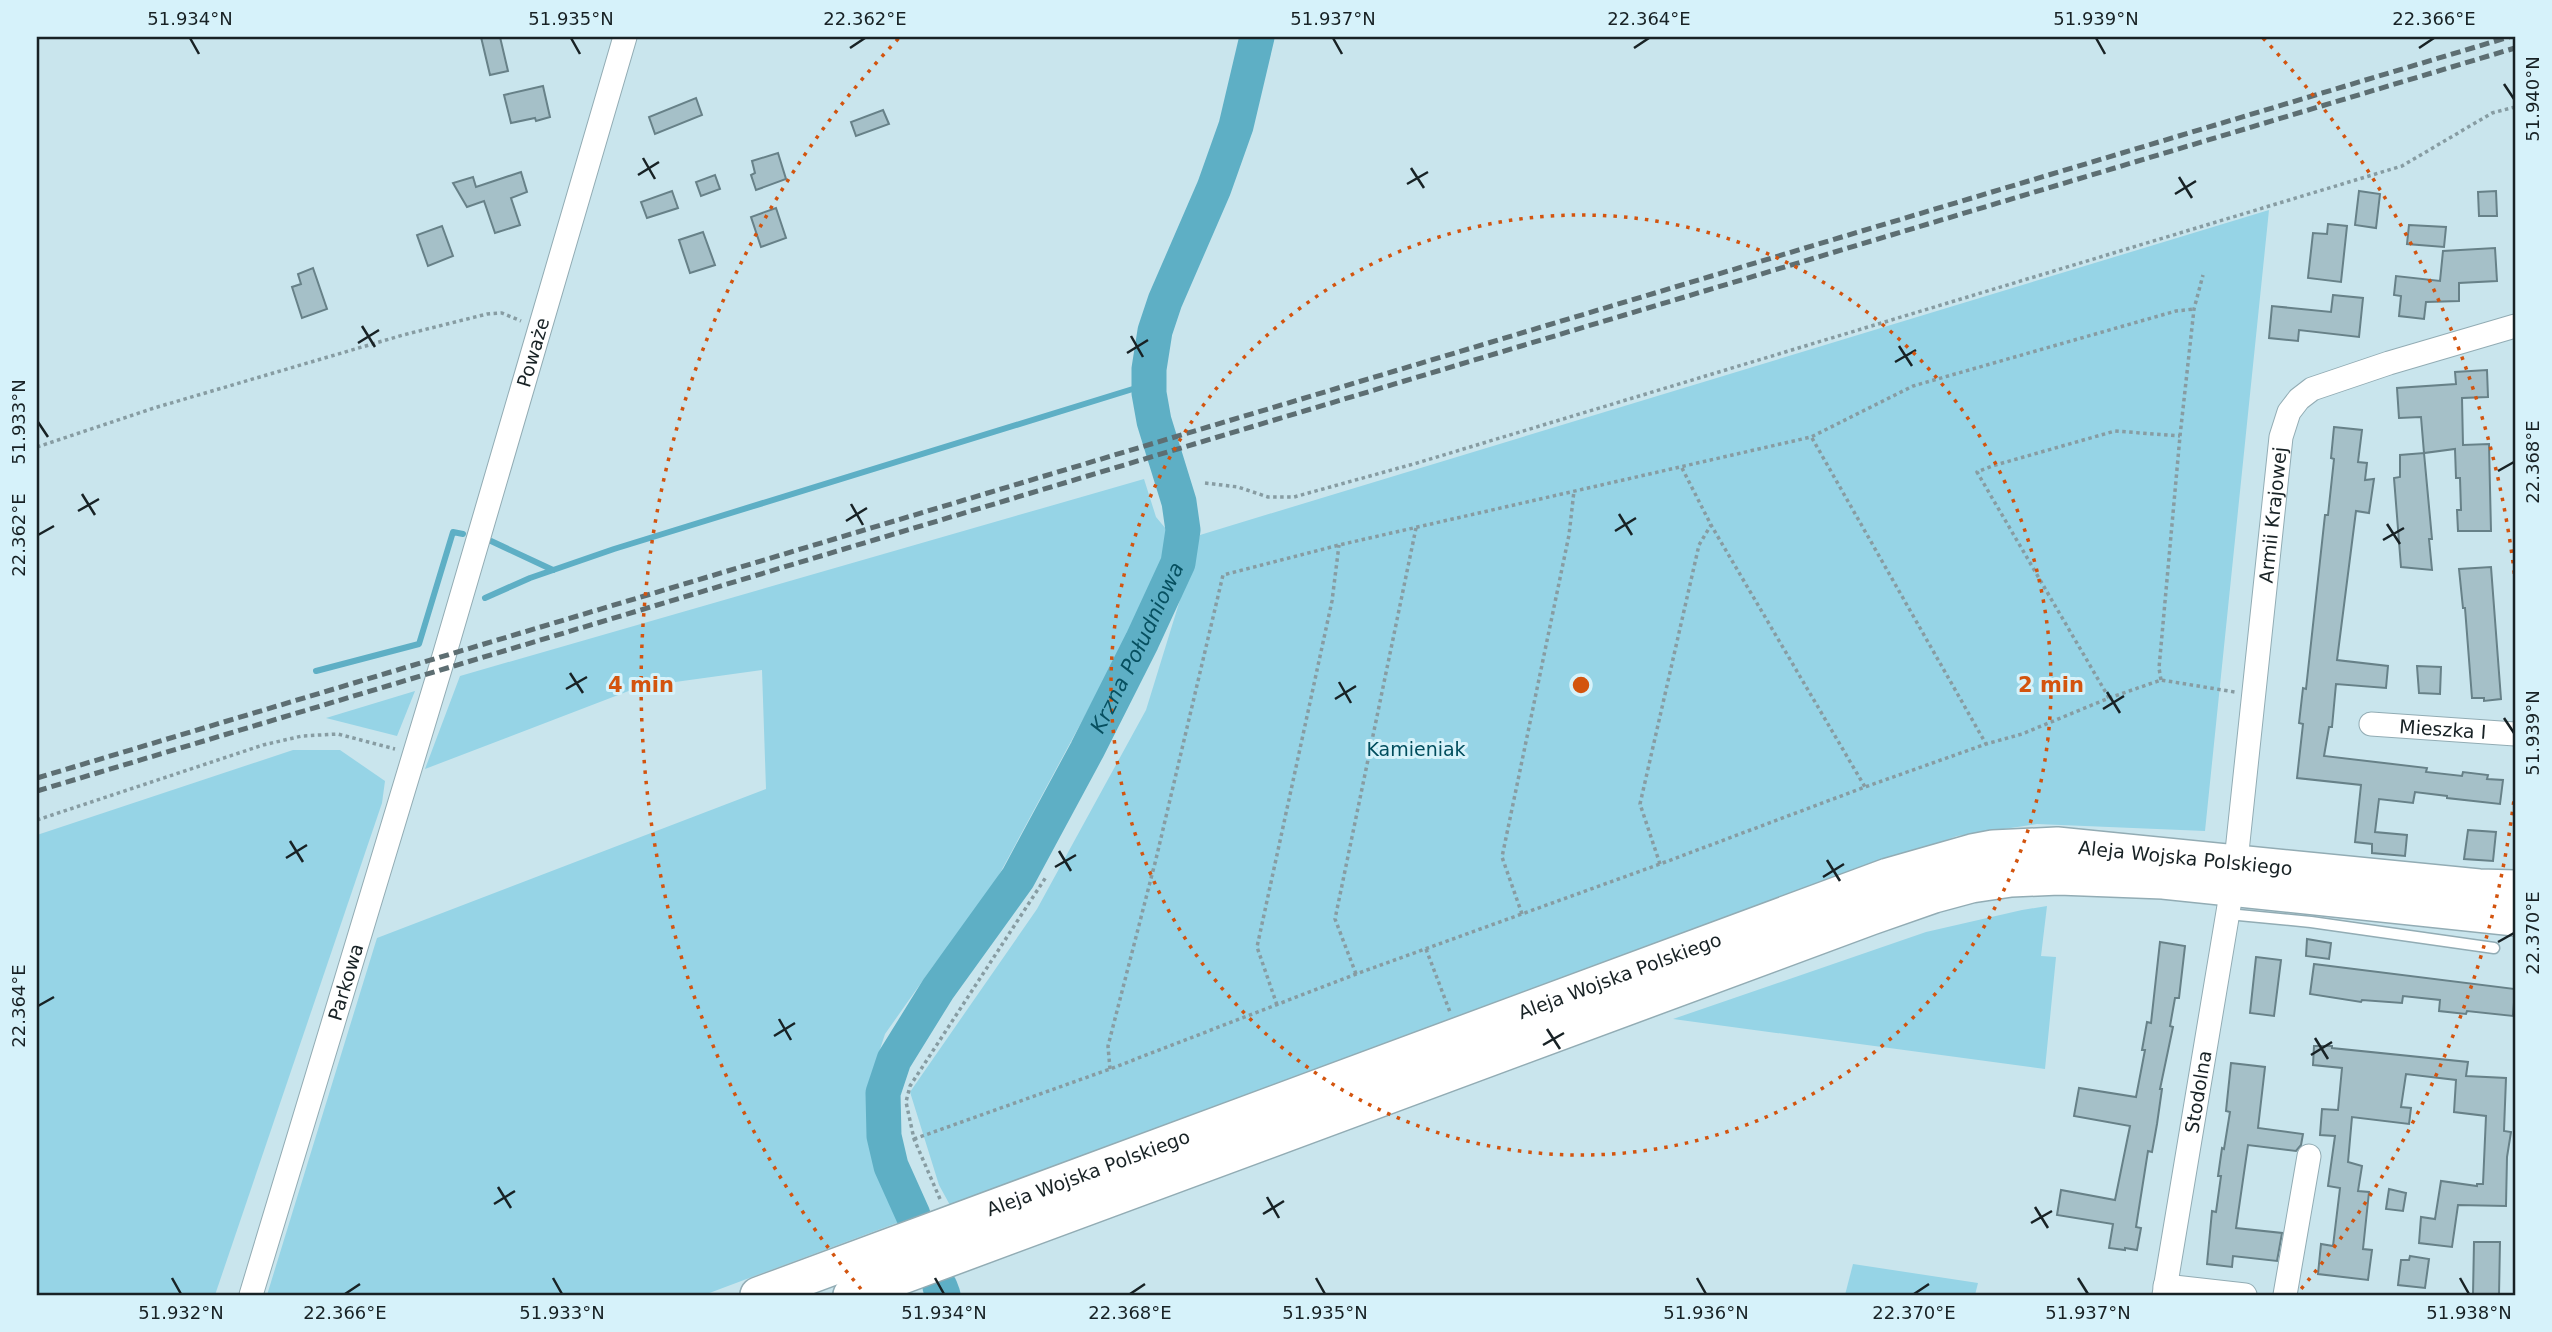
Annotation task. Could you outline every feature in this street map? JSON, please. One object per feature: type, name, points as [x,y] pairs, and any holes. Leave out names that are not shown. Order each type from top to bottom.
[{"type":"main road","name":"Aleja Wojska Polskiego","points":[[758,1295],[1879,879],[1935,861],[1993,848],[2057,845],[2232,888],[2515,888]]},
{"type":"main road","name":"Aleja Wojska Polskiego","points":[[851,1295],[1835,930],[1949,891],[2011,879],[2139,879],[2515,918]]},
{"type":"street","name":"Poważe","points":[[440,670],[625,37]]},
{"type":"street","name":"Armii Krajowej","points":[[2232,888],[2281,437],[2289,412],[2299,399],[2312,389],[2515,326]]},
{"type":"street","name":"Parkowa","points":[[251,1295],[440,670]]},
{"type":"street","name":"Mieszka I","points":[[2371,724],[2515,734]]},
{"type":"street","name":"Stodolna","points":[[2164,1291],[2232,888]]},
{"type":"street","points":[[2285,1295],[2309,1156]]},
{"type":"street","points":[[2164,1291],[2245,1295]]},
{"type":"lane","points":[[2232,888],[2311,922],[2494,948]]},
{"type":"path","points":[[1205,483],[1238,487],[1268,497],[1294,497],[1417,463],[2402,166],[2492,114],[2515,107]]},
{"type":"path","points":[[2161,680],[2159,668],[2180,436],[2194,309],[2203,275]]},
{"type":"path","points":[[1110,1069],[1108,1046],[1156,859],[1223,575],[1339,545],[1811,438],[1913,386],[2176,311],[2194,309]]},
{"type":"path","points":[[37,447],[194,396],[403,335],[487,314],[502,313],[541,326]]},
{"type":"path","points":[[2109,698],[1977,472],[2115,431],[2180,436]]},
{"type":"path","points":[[1811,438],[1986,744]]},
{"type":"path","points":[[1682,468],[1711,525],[1865,787]]},
{"type":"path","points":[[1522,914],[1502,856],[1569,535],[1574,491]]},
{"type":"path","points":[[1660,864],[1640,804],[1699,545],[1711,525]]},
{"type":"path","points":[[1356,974],[1335,919],[1416,528]]},
{"type":"path","points":[[1277,1005],[1257,947],[1332,601],[1339,545]]},
{"type":"path","points":[[914,1139],[1110,1069],[1356,974],[1865,787],[2022,734],[2161,680],[2254,695]]},
{"type":"path","points":[[37,820],[237,753],[302,736],[338,734],[414,755]]},
{"type":"path","points":[[951,1223],[914,1139],[906,1102],[910,1086],[1046,877]]},
{"type":"path","points":[[1426,949],[1453,1019]]},
{"type":"green space","name":"Kamieniak","points":[[2269,210],[2205,831],[2037,824],[1957,836],[951,1207],[939,1185],[910,1092],[1037,909],[1146,710],[1200,535]]},
{"type":"green space","points":[[1144,479],[1156,517],[1171,535],[1151,593],[986,899],[933,966],[885,1034],[868,1086],[868,1132],[902,1221],[704,1295],[267,1295],[377,938],[766,789],[762,670],[639,687],[425,769],[460,676]]},
{"type":"green space","points":[[415,691],[397,736],[326,718]]},
{"type":"green space","points":[[293,750],[340,750],[385,781],[382,803],[215,1295],[37,1295],[37,835]]},
{"type":"green space","points":[[2047,906],[2041,956],[2056,957],[2045,1069],[1673,1019],[1926,932]]},
{"type":"green space","points":[[1853,1264],[1978,1283],[1975,1295],[1845,1295]]},
{"type":"building","points":[[481,37],[500,37],[508,71],[490,75]]},
{"type":"building","points":[[543,86],[550,117],[511,123],[504,95]]},
{"type":"building","points":[[696,98],[702,115],[655,134],[649,117]]},
{"type":"building","points":[[883,110],[889,124],[856,136],[851,122]]},
{"type":"building","points":[[778,153],[786,179],[756,190],[751,175],[755,173],[752,161]]},
{"type":"building","points":[[521,172],[527,192],[511,198],[520,225],[495,233],[484,201],[467,207],[453,183],[473,177],[476,187]]},
{"type":"building","points":[[715,175],[720,189],[701,196],[696,182]]},
{"type":"building","points":[[672,191],[678,208],[647,218],[641,202]]},
{"type":"building","points":[[2359,191],[2380,194],[2376,228],[2355,225]]},
{"type":"building","points":[[2496,191],[2497,216],[2479,216],[2478,192]]},
{"type":"building","points":[[776,208],[786,238],[761,247],[751,217]]},
{"type":"building","points":[[2328,224],[2347,226],[2341,282],[2308,278],[2313,233],[2327,234]]},
{"type":"building","points":[[2409,225],[2446,227],[2444,247],[2407,244]]},
{"type":"building","points":[[442,226],[453,256],[428,266],[417,235]]},
{"type":"building","points":[[703,232],[715,265],[690,273],[679,240]]},
{"type":"building","points":[[2495,248],[2497,281],[2459,283],[2459,301],[2426,302],[2424,319],[2399,316],[2401,296],[2394,295],[2396,276],[2440,281],[2443,251]]},
{"type":"building","points":[[313,268],[327,309],[302,318],[292,287],[301,284],[298,274]]},
{"type":"building","points":[[2333,295],[2363,298],[2359,337],[2299,330],[2298,341],[2269,338],[2272,306],[2331,312]]},
{"type":"building","points":[[2487,370],[2488,397],[2462,398],[2463,445],[2489,444],[2491,531],[2458,531],[2457,510],[2461,510],[2460,478],[2456,478],[2455,449],[2424,453],[2421,417],[2399,418],[2397,388],[2456,384],[2455,372]]},
{"type":"building","points":[[2334,427],[2362,430],[2358,462],[2367,463],[2365,480],[2374,479],[2369,513],[2356,511],[2337,660],[2388,666],[2386,688],[2336,684],[2332,727],[2329,727],[2324,756],[2427,768],[2426,772],[2462,776],[2463,772],[2488,775],[2487,779],[2503,780],[2500,804],[2415,792],[2413,803],[2379,799],[2375,832],[2407,835],[2405,856],[2372,853],[2372,844],[2355,842],[2361,785],[2297,778],[2303,724],[2299,723],[2303,688],[2306,689],[2325,515],[2328,515],[2334,459],[2331,458]]},
{"type":"building","points":[[2424,453],[2432,539],[2429,539],[2432,570],[2401,567],[2394,478],[2400,477],[2400,455]]},
{"type":"building","points":[[2491,567],[2501,699],[2484,701],[2484,698],[2472,698],[2459,569]]},
{"type":"building","points":[[2417,666],[2441,667],[2440,694],[2419,693]]},
{"type":"building","points":[[2468,830],[2496,832],[2493,861],[2464,859]]},
{"type":"building","points":[[2307,939],[2331,943],[2329,959],[2306,956]]},
{"type":"building","points":[[2160,942],[2185,946],[2179,998],[2175,998],[2170,1026],[2173,1027],[2160,1089],[2157,1124],[2152,1152],[2148,1151],[2136,1227],[2141,1228],[2137,1250],[2109,1248],[2113,1224],[2057,1215],[2061,1190],[2115,1200],[2130,1126],[2074,1116],[2079,1088],[2136,1097],[2147,1022],[2151,1023]]},
{"type":"building","points":[[2256,957],[2281,960],[2274,1016],[2250,1013]]},
{"type":"building","points":[[2314,964],[2515,989],[2513,1016],[2439,1011],[2440,1000],[2403,996],[2402,1003],[2361,1002],[2310,994]]},
{"type":"building","points":[[2314,1046],[2468,1062],[2466,1076],[2506,1078],[2504,1131],[2511,1132],[2507,1157],[2506,1206],[2458,1205],[2452,1247],[2419,1243],[2421,1217],[2435,1219],[2441,1181],[2477,1186],[2483,1184],[2486,1116],[2454,1112],[2456,1080],[2406,1074],[2401,1107],[2411,1108],[2409,1124],[2352,1117],[2348,1162],[2362,1166],[2358,1191],[2369,1192],[2363,1249],[2372,1250],[2368,1280],[2318,1274],[2321,1244],[2333,1246],[2340,1188],[2328,1186],[2335,1136],[2320,1135],[2322,1109],[2338,1110],[2342,1068],[2313,1065]]},
{"type":"building","points":[[2231,1063],[2265,1067],[2258,1128],[2303,1134],[2301,1145],[2296,1151],[2248,1145],[2236,1228],[2282,1233],[2277,1261],[2233,1256],[2232,1267],[2207,1264],[2212,1211],[2216,1212],[2221,1176],[2218,1176],[2230,1112],[2226,1111]]},
{"type":"building","points":[[2389,1189],[2406,1193],[2403,1211],[2386,1209]]},
{"type":"building","points":[[2474,1242],[2500,1242],[2499,1295],[2473,1295]]},
{"type":"building","points":[[2410,1256],[2429,1259],[2425,1288],[2398,1285],[2401,1260],[2409,1260]]},
{"type":"waterway","name":"Krzna Południowa","points":[[913,1215],[891,1166],[884,1136],[883,1093],[894,1060],[938,989],[1018,878],[1087,750],[1178,563],[1183,530],[1179,502],[1154,421],[1149,393],[1149,369],[1155,331],[1165,301],[1214,188],[1236,126],[1257,37]]},
{"type":"waterway","points":[[485,598],[530,578],[614,549],[1149,384]]},
{"type":"waterway","points":[[316,671],[419,644],[453,532],[463,534]]},
{"type":"waterway","points":[[491,541],[553,570]]},
{"type":"waterway","name":"Krzna Południowa","points":[[940,1287],[943,1295]]},
{"type":"railway","points":[[37,778],[2509,37]]},
{"type":"railway","points":[[37,791],[2515,48]]}]
